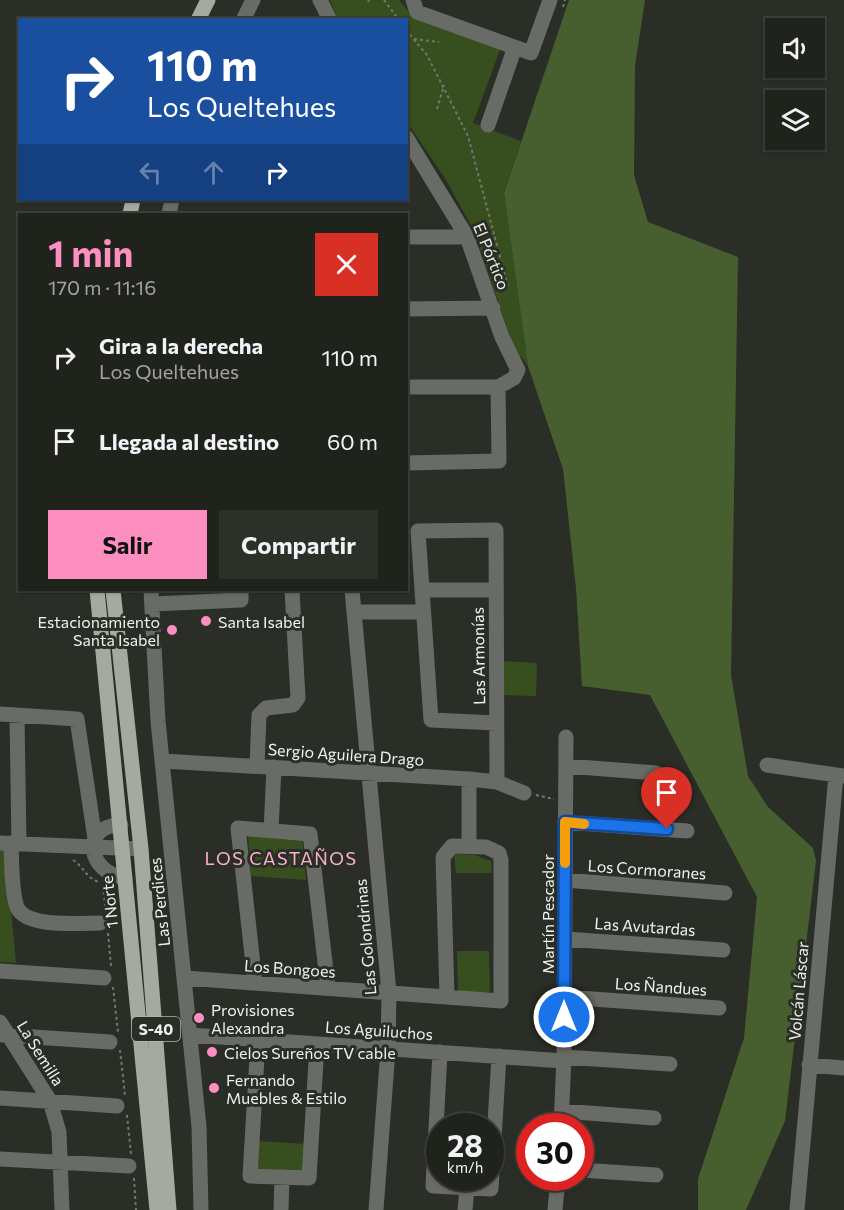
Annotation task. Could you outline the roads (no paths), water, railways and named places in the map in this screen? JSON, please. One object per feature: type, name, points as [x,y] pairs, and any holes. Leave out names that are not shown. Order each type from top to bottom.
[{"type":"main road","points":[[199,18],[208,0]]},
{"type":"main road","name":"1 Norte","points":[[97,591],[157,1210]]},
{"type":"main road","name":"S-40","points":[[113,591],[141,849],[169,1210]]},
{"type":"street","points":[[244,18],[253,0]]},
{"type":"street","points":[[320,0],[329,18]]},
{"type":"street","points":[[413,0],[417,12],[531,53],[550,0]]},
{"type":"street","points":[[488,126],[515,47]]},
{"type":"street","name":"El Pórtico","points":[[408,142],[467,237],[518,370],[514,378],[498,387]]},
{"type":"street","points":[[408,237],[467,237]]},
{"type":"street","points":[[408,309],[493,308]]},
{"type":"street","points":[[408,387],[498,387],[499,461],[408,463]]},
{"type":"street","name":"Las Armonías","points":[[422,590],[418,531],[496,530],[497,782]]},
{"type":"street","points":[[496,590],[422,590],[431,720],[497,723]]},
{"type":"street","points":[[152,597],[178,595],[241,600],[241,591]]},
{"type":"street","points":[[257,766],[258,719],[266,708],[293,705],[297,698],[292,591]]},
{"type":"street","name":"Las Golondrinas","points":[[352,591],[389,993],[388,1050],[376,1210]]},
{"type":"street","name":"Las Perdices","points":[[152,597],[163,761],[199,1127],[201,1210]]},
{"type":"street","points":[[354,612],[423,612]]},
{"type":"street","points":[[0,714],[77,719],[94,844],[101,868],[113,876],[125,878]]},
{"type":"street","points":[[17,716],[10,843],[16,906],[22,915],[34,921],[105,925]]},
{"type":"street","name":"Martín Pescador","points":[[561,1113],[564,1059],[566,737]]},
{"type":"street","name":"Sergio Aguilera Drago","points":[[163,761],[470,779],[497,782],[524,793]]},
{"type":"street","points":[[767,765],[840,776]]},
{"type":"street","points":[[566,766],[656,773]]},
{"type":"street","points":[[271,831],[274,767]]},
{"type":"street","name":"Volcán Láscar","points":[[797,1210],[809,1065],[840,776]]},
{"type":"street","points":[[447,996],[443,857],[446,850],[452,846],[469,846],[470,779]]},
{"type":"street","points":[[565,822],[687,831]]},
{"type":"street","points":[[94,844],[108,826],[121,825]]},
{"type":"street","points":[[255,983],[238,828],[310,834],[328,988]]},
{"type":"street","points":[[10,843],[94,844],[122,850],[141,849]]},
{"type":"street","name":"Los Bongoes","points":[[185,978],[501,1000],[500,853],[469,846]]},
{"type":"street","name":"Los Cormoranes","points":[[565,880],[725,893]]},
{"type":"street","name":"Las Avutardas","points":[[565,939],[723,950]]},
{"type":"street","points":[[0,971],[110,979]]},
{"type":"street","name":"Los Ñandues","points":[[564,997],[719,1008]]},
{"type":"street","name":"La Semilla","points":[[0,1022],[4,1035],[50,1101],[59,1132],[62,1210]]},
{"type":"street","points":[[4,1035],[110,1042]]},
{"type":"street","name":"Los Aguiluchos","points":[[190,1035],[388,1050],[670,1064]]},
{"type":"street","points":[[258,1040],[250,1176],[309,1178],[317,1044]]},
{"type":"street","points":[[437,1113],[440,1052]]},
{"type":"street","points":[[496,1113],[499,1056]]},
{"type":"street","points":[[809,1065],[844,1068]]},
{"type":"street","points":[[0,1098],[123,1105]]},
{"type":"street","points":[[594,1119],[654,1118]]},
{"type":"street","points":[[0,1159],[131,1165]]},
{"type":"street","points":[[594,1171],[656,1175]]},
{"type":"street","points":[[281,1210],[282,1177]]},
{"type":"street","points":[[465,1210],[466,1191]]},
{"type":"street","points":[[555,1210],[557,1191]]},
{"type":"place","name":"Santa Isabel","points":[[206,621]]},
{"type":"place","name":"Estacionamiento Santa Isabel","points":[[172,630]]},
{"type":"place","name":"Provisiones Alexandra","points":[[199,1018]]},
{"type":"place","name":"Cielos Sureños TV cable","points":[[212,1052]]},
{"type":"place","name":"Fernando Muebles & Estilo","points":[[214,1088]]},
{"type":"district","name":"LOS CASTAÑOS","points":[[281,858]]}]
